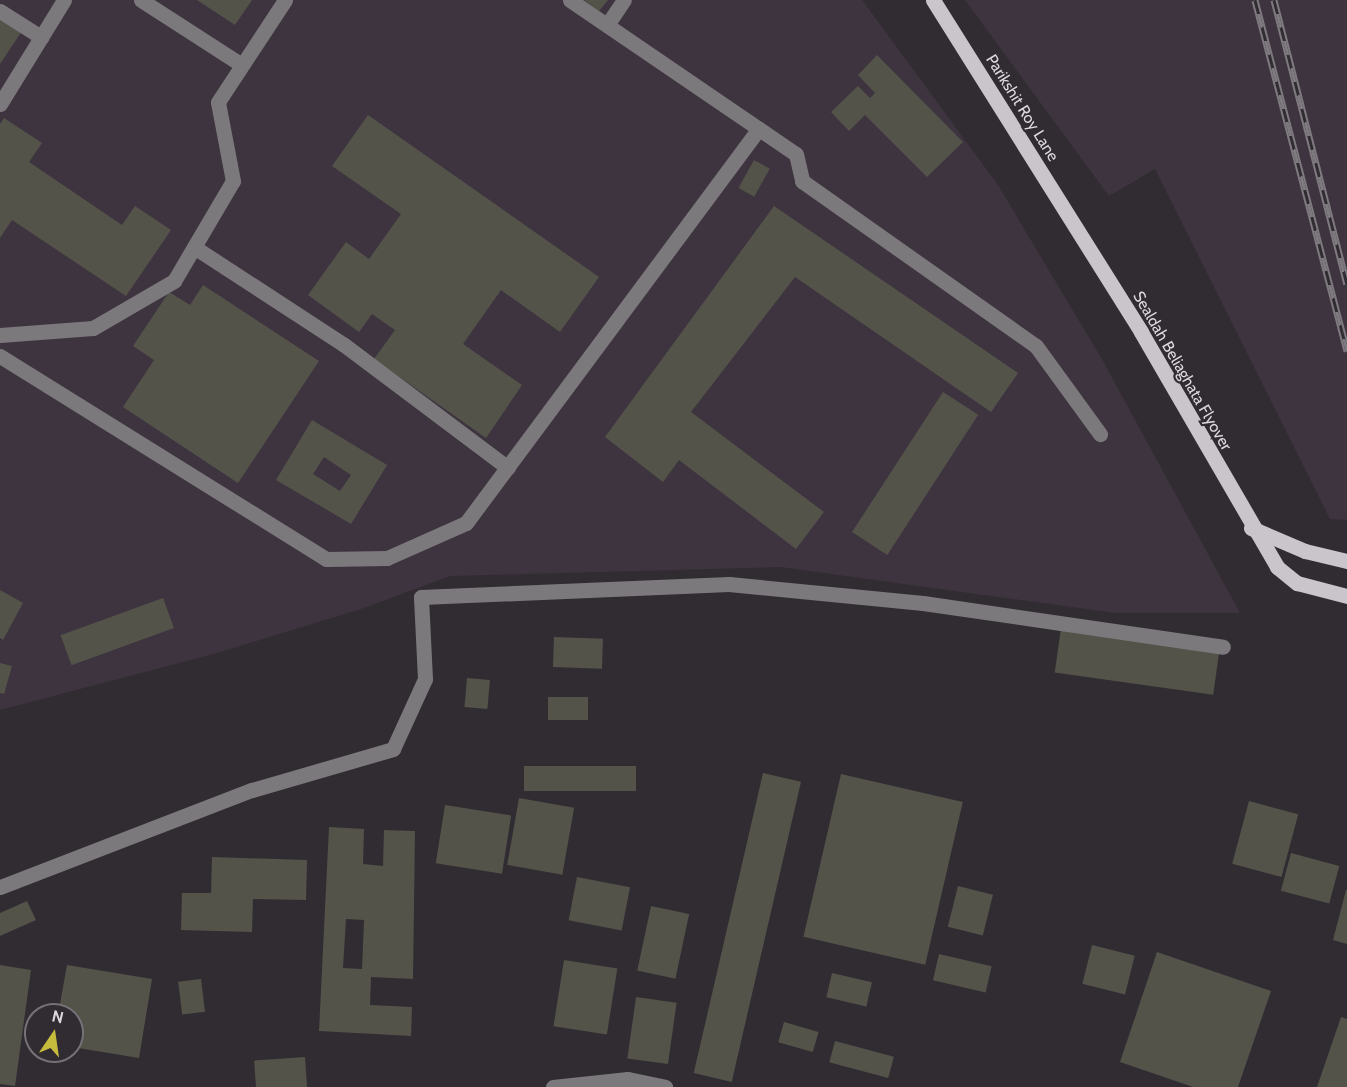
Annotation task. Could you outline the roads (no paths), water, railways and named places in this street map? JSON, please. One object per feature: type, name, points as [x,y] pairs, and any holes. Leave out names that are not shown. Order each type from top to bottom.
[{"type":"main road","name":"Parikshit Roy Lane","points":[[933,0],[1079,234]]},
{"type":"main road","name":"Sealdah Beliaghata Flyover","points":[[1079,234],[1141,332],[1251,528],[1277,567],[1297,584],[1347,596]]},
{"type":"main road","points":[[1251,528],[1305,551],[1347,561]]},
{"type":"street","points":[[0,104],[64,0]]},
{"type":"street","points":[[141,0],[242,65]]},
{"type":"street","points":[[0,335],[93,328],[174,281],[232,181],[218,102],[285,0]]},
{"type":"street","points":[[570,0],[796,154],[802,181],[1036,346],[1100,434]]},
{"type":"street","points":[[607,25],[624,0]]},
{"type":"street","points":[[0,11],[41,37]]},
{"type":"street","points":[[0,356],[326,559],[387,558],[466,524],[759,129]]},
{"type":"street","points":[[194,247],[343,344],[508,468]]},
{"type":"street","points":[[0,886],[252,790],[393,749],[425,679],[421,597],[729,584],[923,603],[1223,647]]},
{"type":"street","points":[[553,1087],[628,1079],[666,1087]]},
{"type":"railway","points":[[1255,0],[1347,351]]},
{"type":"railway","points":[[1274,0],[1347,284]]}]
